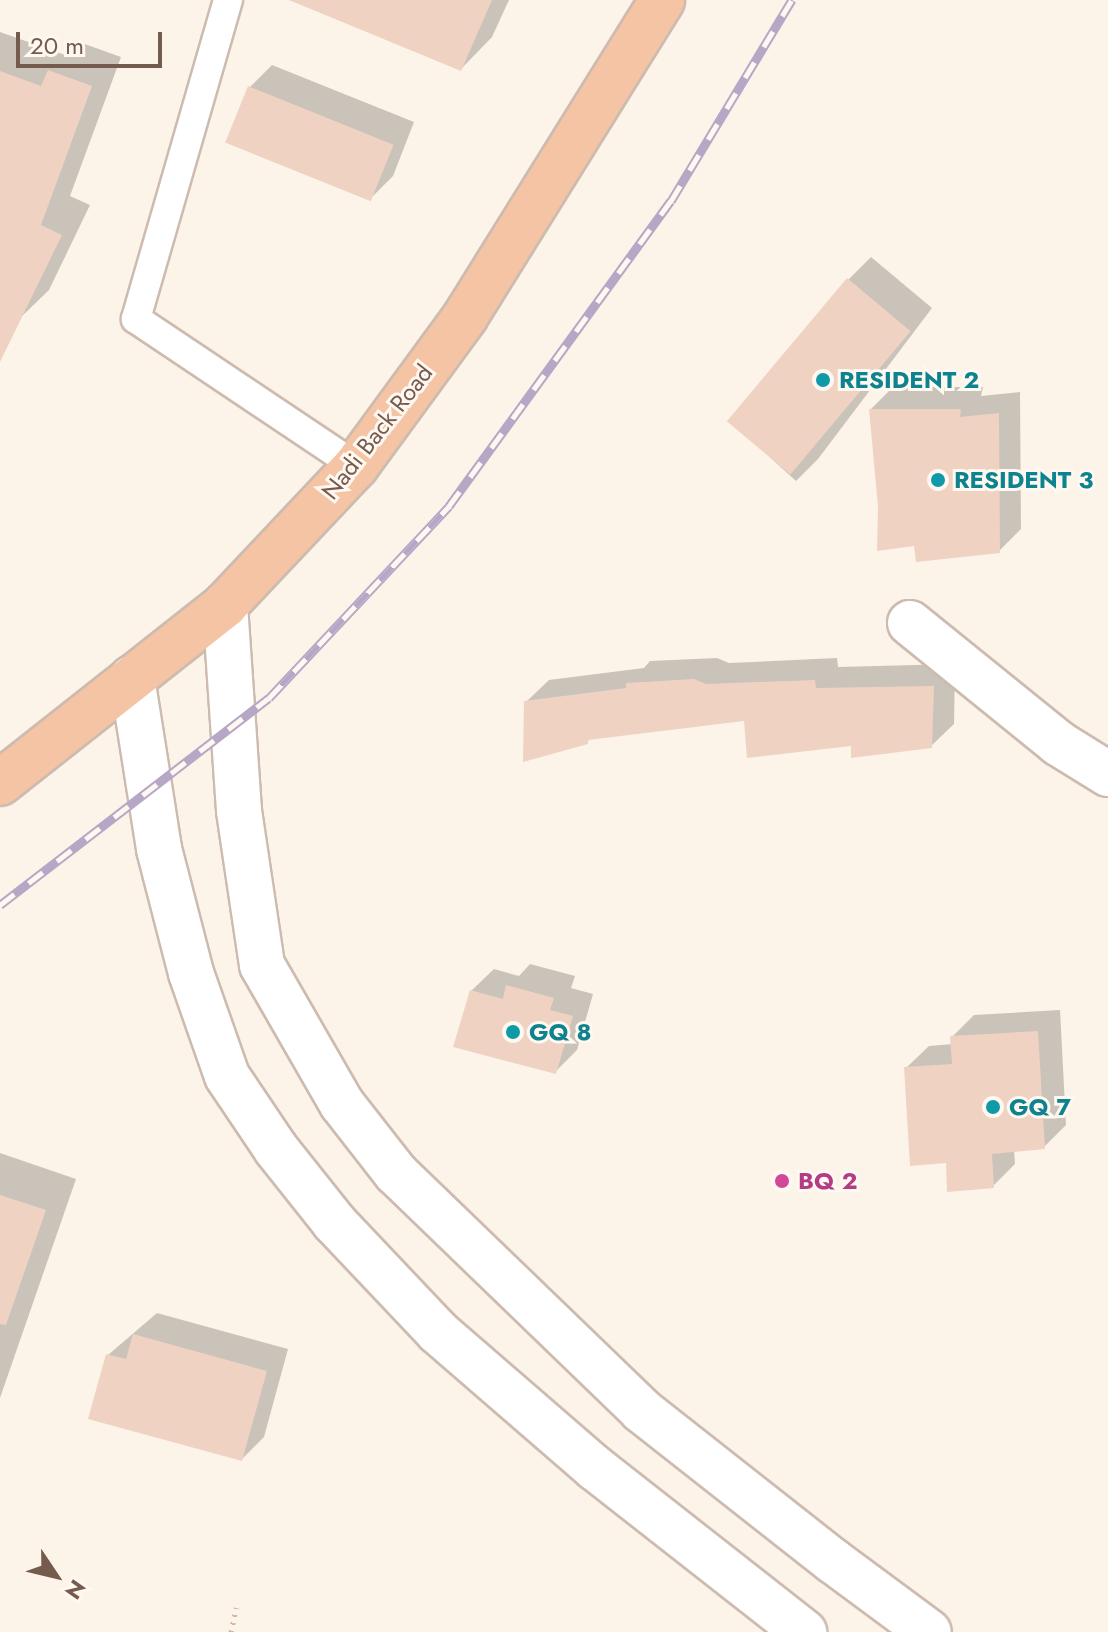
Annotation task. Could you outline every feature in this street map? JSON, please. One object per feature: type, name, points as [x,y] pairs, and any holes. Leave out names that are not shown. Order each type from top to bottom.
[{"type":"highway","name":"Nadi Back Road","points":[[0,783],[225,605],[356,466],[465,317],[656,2]]},
{"type":"main road","points":[[225,605],[239,811],[262,965],[342,1104],[396,1173],[641,1410],[929,1632]]},
{"type":"main road","points":[[910,623],[1058,743],[1108,774]]},
{"type":"main road","points":[[132,678],[159,849],[191,973],[227,1076],[276,1149],[334,1222],[438,1332],[595,1468],[804,1632]]},
{"type":"lane","points":[[228,0],[136,319],[356,466]]},
{"type":"path","points":[[231,1632],[236,1608]]},
{"type":"building","points":[[289,0],[492,0],[461,71]]},
{"type":"building","points":[[48,70],[92,86],[41,225],[62,235],[0,362],[0,71],[41,86]]},
{"type":"building","points":[[248,86],[394,145],[371,201],[225,143]]},
{"type":"building","name":"RESIDENT 2","points":[[847,278],[911,331],[790,475],[727,421]]},
{"type":"building","name":"RESIDENT 3","points":[[869,409],[961,409],[960,417],[999,413],[1000,553],[916,562],[914,546],[877,551],[878,507]]},
{"type":"building","points":[[694,679],[706,684],[815,680],[816,688],[934,686],[932,748],[851,758],[851,746],[747,758],[744,721],[588,740],[588,744],[523,762],[524,701],[626,688],[626,683]]},
{"type":"building","name":"GQ 8","points":[[506,985],[554,998],[550,1010],[573,1016],[556,1074],[453,1047],[470,990],[503,999]]},
{"type":"building","name":"GQ 7","points":[[1038,1031],[1045,1149],[992,1154],[994,1188],[947,1192],[946,1163],[910,1166],[904,1067],[952,1064],[950,1036]]},
{"type":"building","points":[[0,1195],[46,1210],[6,1325],[0,1324]]},
{"type":"building","points":[[133,1334],[267,1371],[242,1461],[88,1419],[106,1354],[126,1359]]},
{"type":"railway","points":[[0,905],[269,698],[449,506],[671,201],[792,0]]},
{"type":"place","name":"RESIDENT 2","points":[[823,380]]},
{"type":"place","name":"RESIDENT 3","points":[[938,480]]},
{"type":"place","name":"GQ 8","points":[[513,1032]]},
{"type":"place","name":"GQ 7","points":[[993,1107]]},
{"type":"place","name":"BQ 2","points":[[782,1181]]}]
